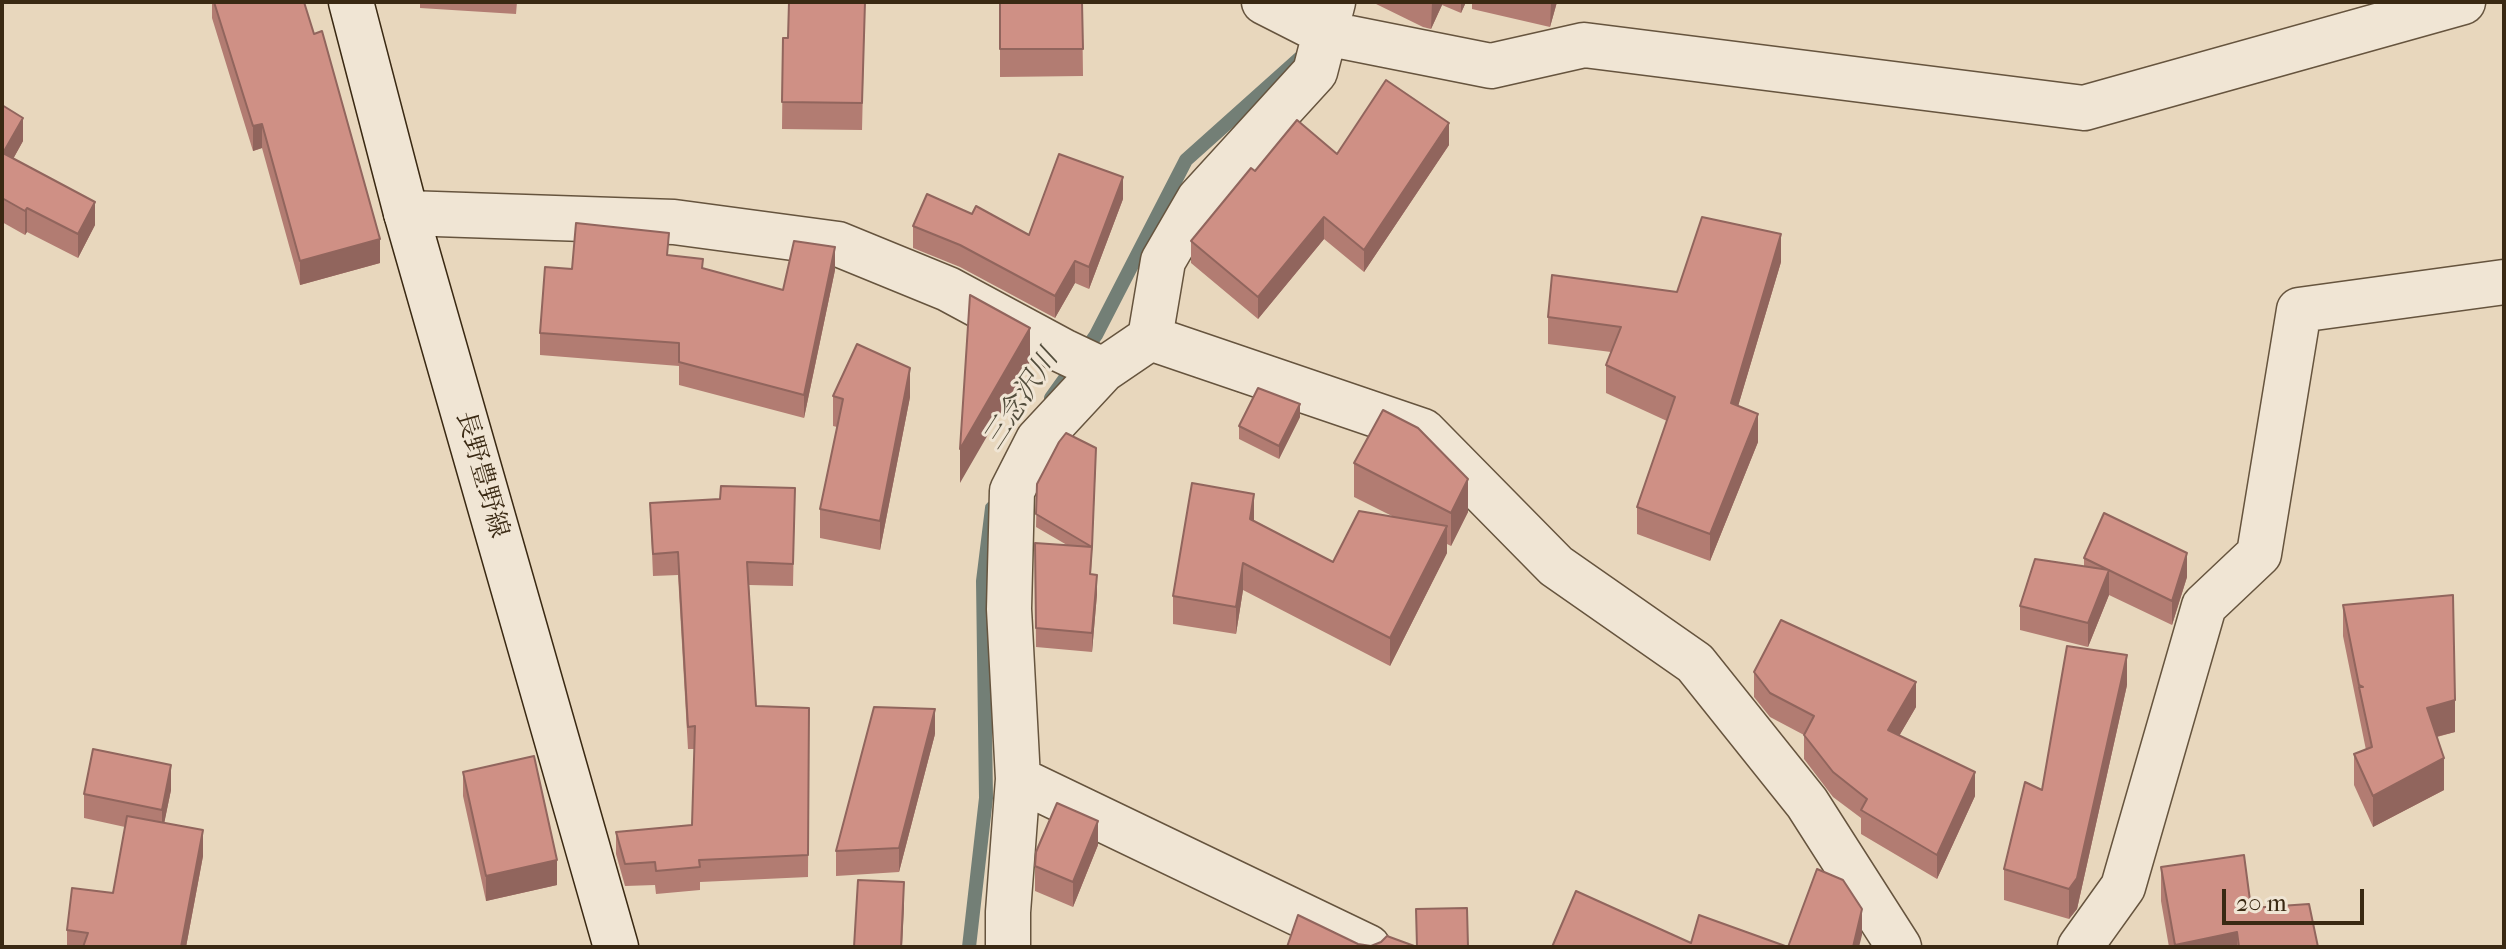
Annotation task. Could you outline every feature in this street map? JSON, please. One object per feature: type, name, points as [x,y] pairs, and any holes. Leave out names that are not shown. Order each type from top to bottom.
[{"type":"street","name":"長野豊野線","points":[[351,2],[406,213],[616,947]]},
{"type":"street","points":[[1264,2],[1329,17],[1491,66],[1584,45],[2084,108],[2463,2]]},
{"type":"street","points":[[1150,338],[1163,261],[1170,248],[1199,199],[1315,72],[1329,17]]},
{"type":"street","points":[[406,213],[674,222],[838,244],[948,289],[1086,361]]},
{"type":"street","points":[[2080,947],[2123,887],[2204,606],[2259,554],[2299,310],[2504,282]]},
{"type":"street","points":[[1008,947],[1018,779],[1009,609],[1012,491],[1038,440],[1086,361],[1150,338],[1423,431],[1556,566],[1695,663],[1807,803],[1899,947]]},
{"type":"street","points":[[1018,779],[1368,947]]},
{"type":"building","points":[[214,2],[304,2],[314,34],[322,31],[380,239],[300,261],[262,124],[253,126]]},
{"type":"building","points":[[789,2],[865,2],[862,103],[782,102],[783,38],[788,38]]},
{"type":"building","points":[[1000,2],[1082,2],[1083,49],[1000,49]]},
{"type":"building","points":[[1386,80],[1449,123],[1364,250],[1324,217],[1258,297],[1191,241],[1251,168],[1255,171],[1297,120],[1337,154]]},
{"type":"building","points":[[2,105],[23,118],[3,153],[95,202],[78,234],[2,198]]},
{"type":"building","points":[[1059,154],[1123,177],[1089,267],[1075,261],[1055,296],[960,245],[913,226],[927,194],[972,214],[976,206],[1029,235]]},
{"type":"building","points":[[1702,217],[1781,234],[1731,403],[1758,414],[1710,534],[1637,507],[1675,397],[1606,365],[1621,327],[1548,317],[1552,275],[1677,292]]},
{"type":"building","points":[[576,223],[669,233],[667,255],[703,259],[702,268],[783,290],[794,241],[835,247],[804,395],[679,362],[679,343],[540,333],[545,267],[572,269]]},
{"type":"building","points":[[970,295],[1030,328],[960,449]]},
{"type":"building","points":[[857,344],[910,368],[880,521],[820,509],[843,399],[833,396]]},
{"type":"building","points":[[1258,388],[1300,404],[1279,446],[1239,426]]},
{"type":"building","points":[[1383,410],[1418,428],[1468,479],[1451,513],[1354,463]]},
{"type":"building","points":[[1066,433],[1096,448],[1092,547],[1036,514],[1037,484]]},
{"type":"building","points":[[1192,483],[1254,494],[1250,519],[1333,562],[1359,511],[1447,526],[1390,638],[1243,563],[1236,607],[1173,596]]},
{"type":"building","points":[[721,486],[795,488],[793,564],[747,562],[756,706],[809,708],[808,855],[699,860],[700,867],[656,871],[655,862],[625,864],[616,832],[692,825],[695,726],[688,727],[678,552],[653,554],[650,503],[720,499]]},
{"type":"building","points":[[2104,513],[2187,553],[2172,601],[2084,558]]},
{"type":"building","points":[[1035,543],[1092,547],[1090,574],[1097,575],[1092,633],[1036,628]]},
{"type":"building","points":[[2035,559],[2109,570],[2088,623],[2020,606]]},
{"type":"building","points":[[2453,595],[2455,700],[2427,708],[2444,758],[2373,796],[2354,754],[2372,747],[2359,687],[2363,687],[2359,685],[2343,605]]},
{"type":"building","points":[[1781,620],[1916,682],[1888,730],[1975,772],[1937,855],[1861,810],[1867,799],[1833,772],[1804,735],[1814,716],[1770,693],[1754,672]]},
{"type":"building","points":[[2067,646],[2127,655],[2077,878],[2069,889],[2004,869],[2025,782],[2042,790]]},
{"type":"building","points":[[874,707],[935,709],[899,848],[836,851]]},
{"type":"building","points":[[93,749],[171,765],[162,810],[84,794]]},
{"type":"building","points":[[534,756],[557,860],[486,876],[463,772]]},
{"type":"building","points":[[1057,803],[1098,821],[1073,882],[1035,866],[1036,852]]},
{"type":"building","points":[[127,816],[203,830],[181,947],[83,947],[88,933],[67,930],[72,888],[113,893]]},
{"type":"building","points":[[2244,855],[2251,908],[2309,904],[2318,947],[2239,947],[2237,932],[2175,945],[2161,867]]},
{"type":"building","points":[[1817,869],[1843,880],[1862,909],[1853,947],[1788,947]]},
{"type":"building","points":[[858,880],[904,882],[901,947],[854,947]]},
{"type":"building","points":[[1576,891],[1691,943],[1699,915],[1788,947],[1552,947]]},
{"type":"building","points":[[1467,908],[1468,947],[1417,947],[1416,909]]},
{"type":"building","points":[[1298,915],[1358,944],[1371,946],[1387,936],[1417,947],[1287,947]]},
{"type":"waterway","name":"三念沢川","points":[[1051,398],[1096,335],[1186,160],[1300,58]]},
{"type":"waterway","name":"三念沢川","points":[[969,947],[986,798],[983,581],[992,508]]}]
